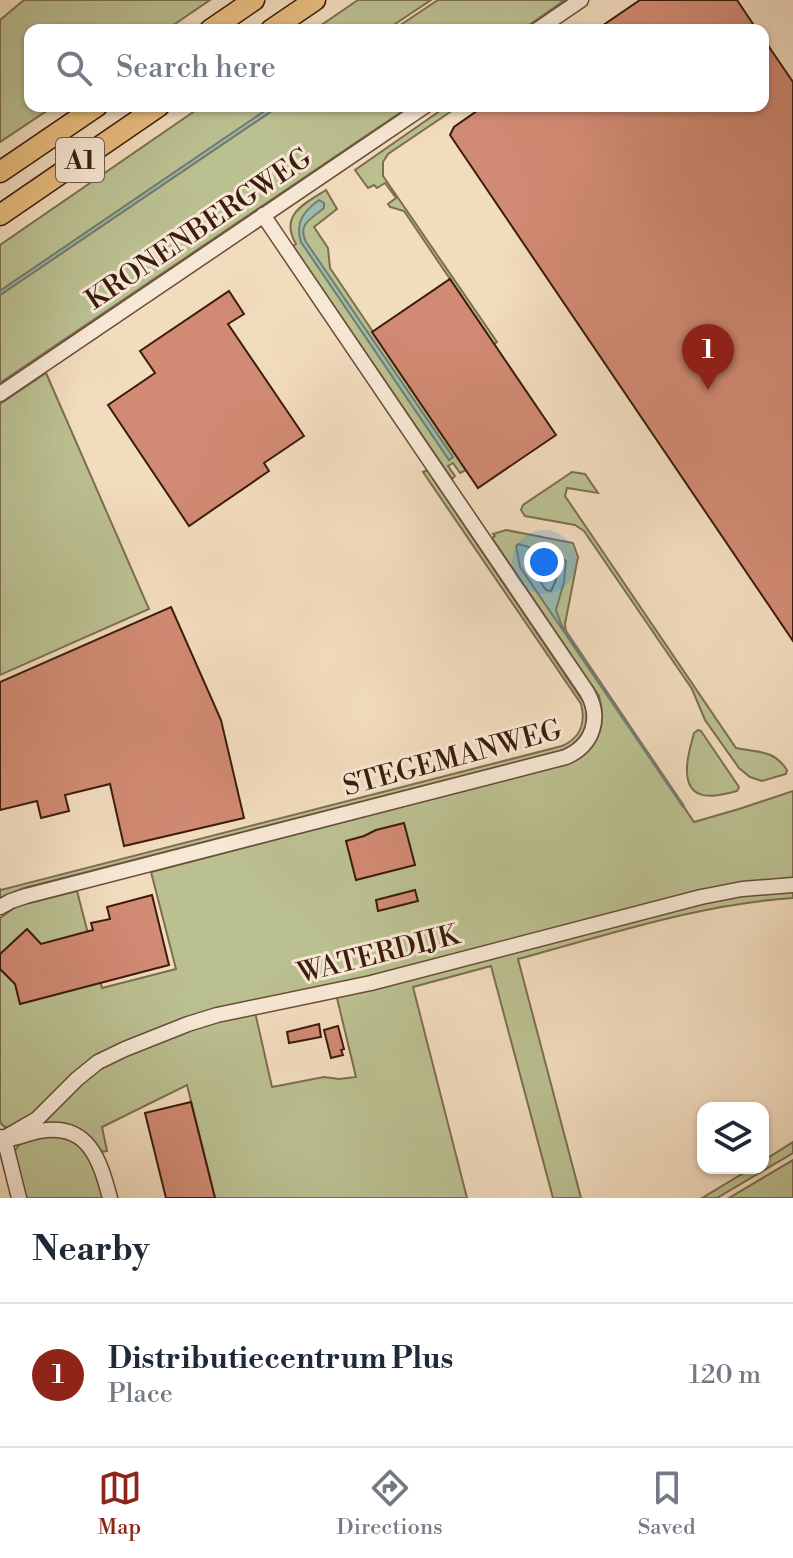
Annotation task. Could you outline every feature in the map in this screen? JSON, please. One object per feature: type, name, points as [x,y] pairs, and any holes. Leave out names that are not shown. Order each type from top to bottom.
[{"type":"highway","points":[[219,24],[254,0]]},
{"type":"highway","points":[[280,24],[315,0]]},
{"type":"highway","name":"A1","points":[[0,172],[88,112]]},
{"type":"highway","name":"A1","points":[[0,215],[150,112]]},
{"type":"street","points":[[546,24],[581,0]]},
{"type":"street","name":"KRONENBERGWEG","points":[[0,394],[416,112]]},
{"type":"street","name":"STEGEMANWEG","points":[[0,907],[26,896],[566,757],[581,748],[593,730],[594,708],[587,692],[263,215]]},
{"type":"street","name":"WATERDIJK","points":[[2,1137],[37,1119],[98,1062],[188,1024],[217,1015],[371,983],[714,894],[793,885]]},
{"type":"street","points":[[2,1137],[9,1139],[60,1130],[80,1138],[92,1148],[100,1162],[110,1198]]},
{"type":"street","points":[[2,1137],[19,1198]]},
{"type":"green space","points":[[24,0],[210,0],[175,24],[24,24],[24,112],[45,112],[0,142],[0,20]]},
{"type":"green space","points":[[358,0],[431,0],[395,24],[323,24]]},
{"type":"green space","points":[[438,0],[565,0],[531,24],[402,24]]},
{"type":"green space","points":[[193,112],[263,112],[0,291],[0,245]]},
{"type":"green space","points":[[270,112],[401,112],[0,383],[0,295]]},
{"type":"green space","points":[[438,112],[450,112],[388,154],[383,162],[383,176],[497,342],[494,344],[404,211],[390,207],[388,204],[396,198],[385,183],[377,188],[374,185],[368,188],[355,170]]},
{"type":"green space","points":[[326,190],[337,209],[314,227],[328,248],[330,268],[466,470],[460,473],[453,463],[448,466],[455,476],[452,479],[293,246],[296,244],[290,225],[296,211]]},
{"type":"green space","points":[[46,373],[149,609],[0,675],[0,404]]},
{"type":"green space","points":[[427,470],[584,703],[586,724],[576,742],[563,750],[24,888],[0,898],[0,889],[562,746],[573,739],[582,724],[581,704],[423,472]]},
{"type":"green space","points":[[572,472],[585,474],[598,493],[567,488],[565,496],[736,748],[771,755],[782,763],[786,774],[762,781],[750,777],[739,768],[705,720],[692,689],[584,531],[575,525],[525,516],[521,510],[523,505]]},
{"type":"green space","points":[[506,530],[573,543],[578,557],[566,631],[694,822],[793,791],[793,883],[767,884],[135,1041],[44,1111],[12,1129],[4,1126],[0,1122],[0,918],[17,906],[77,891],[102,988],[176,969],[151,872],[568,764],[593,745],[601,728],[599,696],[492,538],[495,536],[493,534]]},
{"type":"green space","points":[[698,730],[739,787],[737,791],[712,796],[692,789],[687,762],[694,733]]},
{"type":"green space","points":[[793,888],[793,898],[688,914],[518,959],[581,1198],[553,1198],[491,966],[413,987],[467,1198],[215,1198],[187,1085],[102,1127],[107,1151],[102,1152],[88,1139],[64,1126],[36,1125],[89,1072],[175,1032],[255,1012],[272,1087],[324,1077],[356,1077],[336,994],[703,899]]},
{"type":"green space","points":[[50,1135],[83,1148],[93,1164],[103,1198],[23,1198],[14,1152],[21,1142]]},
{"type":"green space","points":[[793,1142],[793,1153],[769,1167],[769,1157]]},
{"type":"green space","points":[[793,1160],[793,1198],[729,1198]]},
{"type":"green space","points":[[742,1174],[758,1174],[717,1198],[702,1198]]},
{"type":"water","points":[[263,112],[270,112],[0,295],[0,291]]},
{"type":"water","points":[[319,200],[324,203],[324,208],[304,226],[306,242],[453,457],[449,460],[301,242],[299,229],[302,218]]},
{"type":"water","points":[[518,544],[555,554],[566,561],[556,610],[561,624],[683,807],[520,567]]},
{"type":"building","points":[[640,0],[737,0],[753,24],[605,24]]},
{"type":"building","points":[[769,47],[793,82],[793,641],[450,135],[454,127],[475,112],[769,112]]},
{"type":"building","points":[[450,279],[556,435],[478,488],[372,332]]},
{"type":"building","points":[[229,291],[244,314],[228,324],[304,436],[264,463],[269,471],[189,526],[108,405],[155,373],[140,351]]},
{"type":"building","points":[[171,607],[221,720],[244,818],[124,846],[110,784],[65,795],[69,811],[41,818],[37,801],[0,810],[0,682]]},
{"type":"building","points":[[404,823],[415,865],[356,880],[346,841]]},
{"type":"building","points":[[415,890],[418,901],[378,911],[376,900]]},
{"type":"building","points":[[152,895],[169,965],[20,1004],[15,984],[0,969],[0,954],[27,929],[41,944],[93,930],[91,923],[110,919],[107,907]]},
{"type":"building","points":[[319,1024],[321,1037],[289,1043],[287,1032]]},
{"type":"building","points":[[338,1026],[343,1055],[331,1058],[324,1030]]},
{"type":"building","points":[[191,1102],[215,1198],[166,1198],[145,1113]]},
{"type":"place","name":"Distributiecentrum Plus","points":[[708,390]]}]
